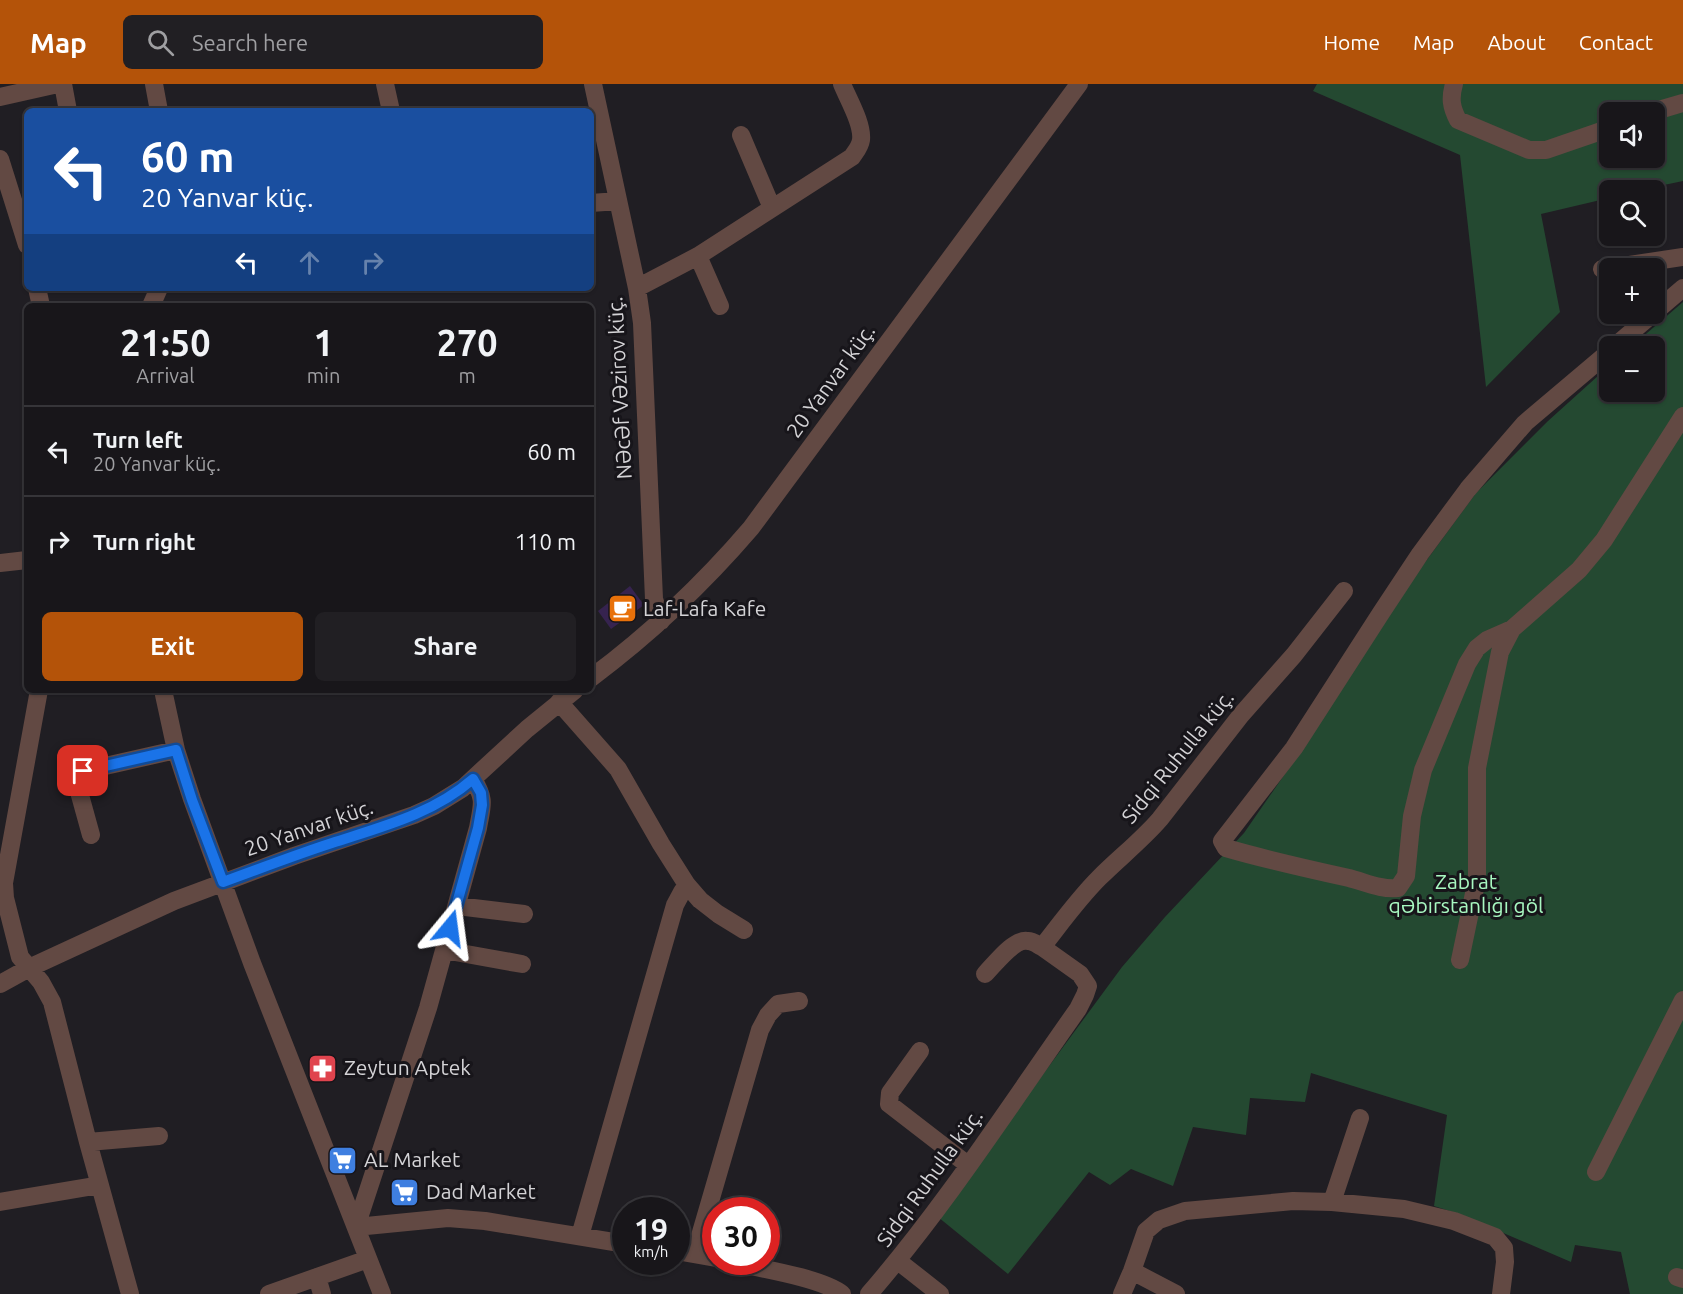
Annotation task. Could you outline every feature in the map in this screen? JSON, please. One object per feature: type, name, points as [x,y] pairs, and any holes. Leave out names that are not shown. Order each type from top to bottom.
[{"type":"street","points":[[0,97],[58,84]]},
{"type":"street","points":[[63,84],[67,108]]},
{"type":"street","points":[[154,84],[158,108]]},
{"type":"street","points":[[385,84],[390,108]]},
{"type":"street","name":"Nəcəf Vəzirov küç.","points":[[592,84],[637,288],[642,323],[654,599],[661,621]]},
{"type":"street","points":[[637,288],[698,256],[852,157],[859,148],[860,126],[842,84]]},
{"type":"street","name":"20 Yanvar küç.","points":[[594,676],[661,621],[722,561],[750,528],[1079,84]]},
{"type":"street","points":[[1454,84],[1451,93],[1452,108],[1458,120],[1529,150],[1546,150],[1599,132]]},
{"type":"street","points":[[1665,109],[1683,104]]},
{"type":"street","points":[[741,135],[772,208]]},
{"type":"street","points":[[0,159],[24,235]]},
{"type":"street","points":[[594,203],[618,201]]},
{"type":"street","points":[[698,256],[720,306]]},
{"type":"street","points":[[1665,260],[1683,257]]},
{"type":"street","points":[[1627,336],[1683,288]]},
{"type":"street","points":[[1599,360],[1525,423],[1468,489],[1401,583],[1294,748],[1222,841],[1226,848],[1257,858],[1362,881],[1387,889],[1398,888],[1406,876],[1412,816],[1423,770],[1467,664],[1477,648],[1487,640],[1512,629],[1579,570],[1604,540],[1683,416]]},
{"type":"street","points":[[0,563],[24,561]]},
{"type":"street","name":"Sidqi Ruhulla küç.","points":[[869,1294],[898,1261],[968,1165],[1071,1019],[1085,995],[1088,986],[1080,974],[1042,947],[1082,896],[1149,832],[1241,715],[1294,655],[1344,591]]},
{"type":"street","points":[[1460,960],[1477,879],[1478,768],[1500,652],[1512,629]]},
{"type":"street","points":[[38,693],[4,883],[5,897],[20,957],[41,982],[52,1002],[99,1185],[130,1294]]},
{"type":"street","points":[[164,693],[176,750],[192,800],[382,1294]]},
{"type":"street","name":"20 Yanvar küç.","points":[[0,984],[29,968],[174,901],[294,856],[414,815],[449,798],[571,693]]},
{"type":"street","points":[[559,702],[618,768],[687,885],[700,900],[744,930]]},
{"type":"street","points":[[91,835],[78,788],[77,777],[83,771],[176,750]]},
{"type":"street","points":[[356,1227],[421,1030],[478,828],[482,805],[481,793],[473,779]]},
{"type":"street","points":[[580,1236],[675,905],[687,885]]},
{"type":"street","points":[[457,906],[524,914]]},
{"type":"street","points":[[985,974],[1019,942],[1028,941],[1042,947]]},
{"type":"street","points":[[444,950],[522,964]]},
{"type":"street","points":[[1596,1172],[1683,1000]]},
{"type":"street","points":[[690,1240],[760,1030],[768,1015],[778,1004],[800,1001]]},
{"type":"street","points":[[920,1051],[890,1093],[889,1104],[968,1165]]},
{"type":"street","points":[[1332,1202],[1360,1118]]},
{"type":"street","points":[[88,1142],[159,1136]]},
{"type":"street","points":[[0,1202],[99,1185]]},
{"type":"street","points":[[1122,1294],[1146,1231],[1159,1220],[1185,1211],[1293,1201],[1332,1202],[1404,1209],[1454,1221],[1495,1238],[1504,1248],[1505,1262],[1501,1294]]},
{"type":"street","points":[[356,1227],[448,1218],[485,1221],[612,1242]]},
{"type":"street","points":[[269,1294],[319,1285],[368,1258]]},
{"type":"street","points":[[898,1261],[939,1294]]},
{"type":"street","points":[[1132,1271],[1176,1294]]},
{"type":"street","points":[[780,1273],[824,1284],[842,1294]]},
{"type":"green space","points":[[1317,84],[1683,84],[1683,181],[1665,185],[1665,180],[1599,180],[1599,200],[1541,214],[1560,312],[1486,387],[1460,155],[1313,91]]},
{"type":"green space","name":"Zabrat qəbirstanlığı göl","points":[[1683,302],[1683,1294],[1630,1294],[1621,1252],[1575,1245],[1571,1262],[1459,1214],[1434,1206],[1447,1115],[1311,1073],[1305,1102],[1250,1098],[1246,1135],[1193,1127],[1173,1186],[1131,1169],[1110,1185],[1089,1172],[1008,1274],[938,1217],[1122,967],[1165,917],[1244,833],[1298,755],[1390,610],[1476,493],[1548,421],[1599,375],[1599,402],[1665,402],[1665,336],[1644,336],[1658,324],[1665,324],[1665,318]]},
{"type":"building","points":[[630,586],[644,605],[611,629],[598,611]]},
{"type":"place","name":"Laf-Lafa Kafe","points":[[622,609]]},
{"type":"place","name":"Zeytun Aptek","points":[[323,1068]]},
{"type":"place","name":"AL Market","points":[[343,1160]]},
{"type":"place","name":"Dad Market","points":[[405,1192]]},
{"type":"route","points":[[83,771],[176,750],[223,882],[414,815],[449,798],[473,779],[481,793],[482,805],[478,828],[450,928]]}]
